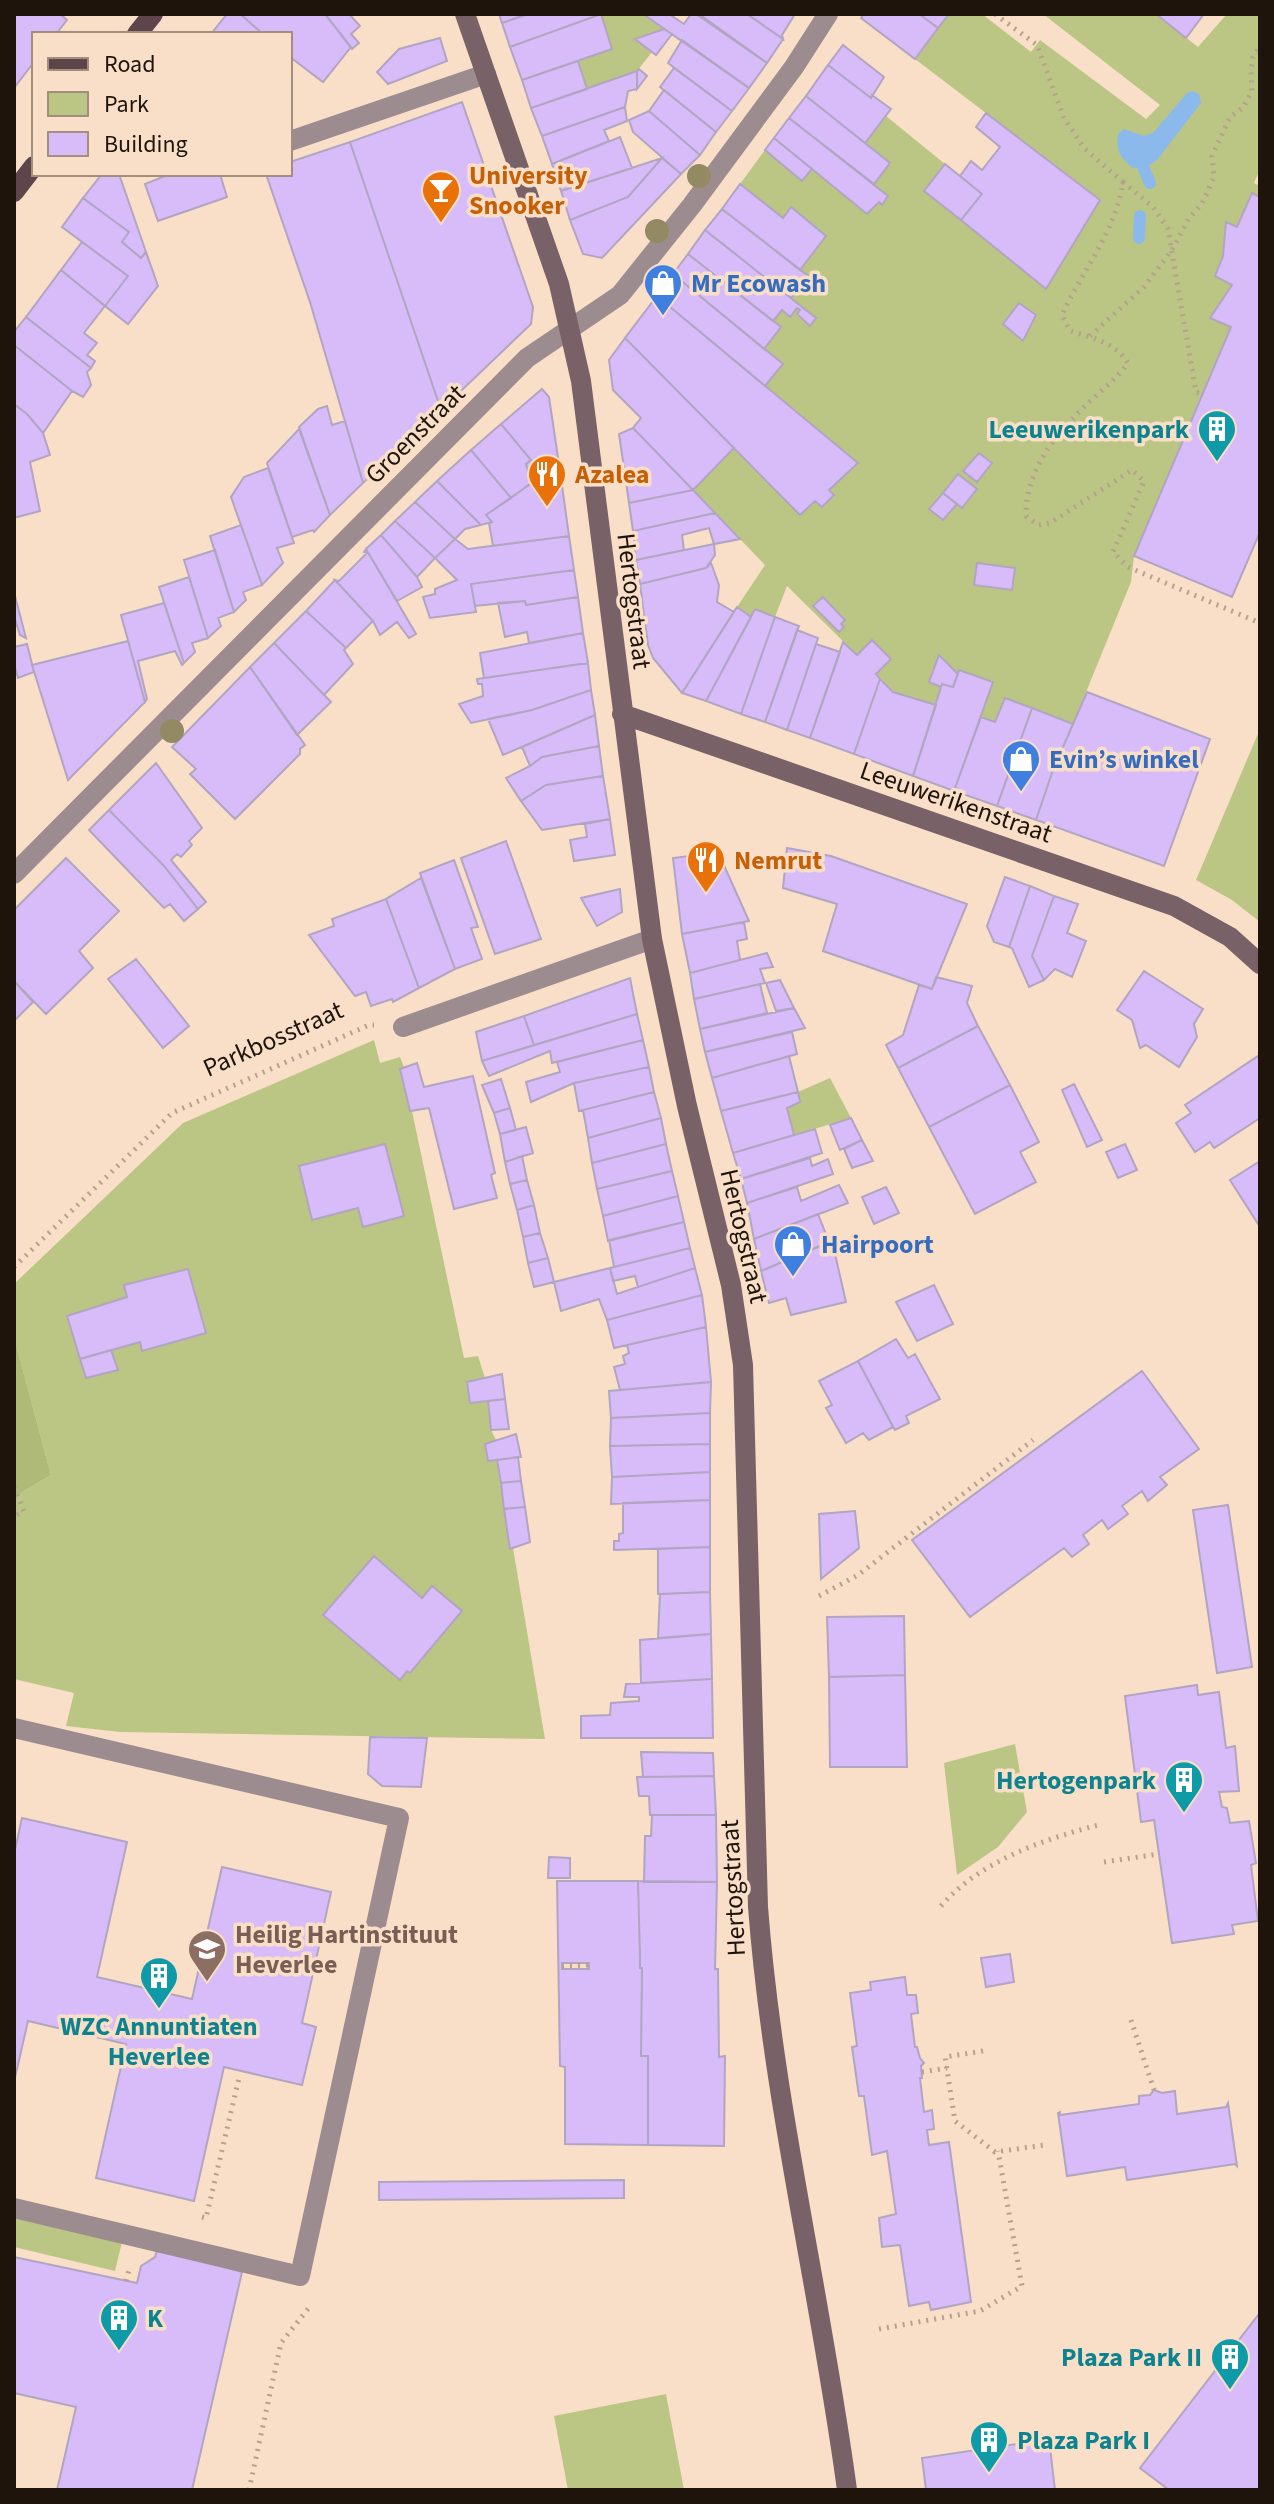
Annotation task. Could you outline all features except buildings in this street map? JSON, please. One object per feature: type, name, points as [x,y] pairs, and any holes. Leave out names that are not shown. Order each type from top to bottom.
[{"type":"main road","points":[[139,32],[153,14]]},
{"type":"main road","points":[[14,192],[32,169]]},
{"type":"street","name":"Hertogstraat","points":[[465,14],[559,284],[581,381],[652,939],[687,1106],[731,1285],[743,1365],[761,1955],[775,2064],[847,2490]]},
{"type":"street","name":"Groenstraat","points":[[14,874],[527,358],[620,295],[692,205],[794,67],[828,14]]},
{"type":"street","points":[[292,140],[486,74]]},
{"type":"street","name":"Leeuwerikenstraat","points":[[622,714],[1174,906],[1230,937],[1260,964]]},
{"type":"street","points":[[403,1027],[652,939]]},
{"type":"street","points":[[14,1728],[399,1818],[300,2276],[14,2208]]},
{"type":"path","points":[[995,14],[1037,45],[1064,118],[1084,148],[1153,207],[1168,229],[1196,392],[1203,394]]},
{"type":"path","points":[[1090,336],[1144,287],[1172,250],[1189,218],[1202,204],[1214,177],[1212,156],[1230,117],[1243,108],[1252,91],[1253,57],[1260,46]]},
{"type":"path","points":[[1123,182],[1120,204],[1062,315],[1070,331],[1090,336],[1121,352],[1128,363],[1043,454],[1026,493],[1026,516],[1038,525],[1050,523],[1132,470],[1144,481],[1113,552],[1128,567],[1260,623]]},
{"type":"path","name":"Parkbosstraat","points":[[14,1267],[172,1113],[369,1025],[403,1027]]},
{"type":"path","points":[[819,1596],[858,1575],[1033,1440]]},
{"type":"path","points":[[14,1487],[24,1511],[14,1517]]},
{"type":"path","points":[[1091,1787],[1136,1782]]},
{"type":"path","points":[[941,1906],[959,1887],[995,1865],[1048,1839],[1098,1825]]},
{"type":"path","points":[[1104,1862],[1159,1854]]},
{"type":"path","points":[[562,1966],[589,1965]]},
{"type":"path","points":[[1131,2020],[1154,2090]]},
{"type":"path","points":[[983,2051],[945,2057],[955,2121],[995,2152],[1045,2145]]},
{"type":"path","points":[[922,2072],[947,2068]]},
{"type":"path","points":[[194,2215],[206,2218],[239,2078]]},
{"type":"path","points":[[879,2329],[980,2311],[1022,2286],[998,2151]]},
{"type":"path","points":[[249,2490],[281,2343],[317,2298],[321,2280],[300,2276]]},
{"type":"green space","points":[[595,14],[643,14],[664,29],[636,39],[652,52],[637,71],[587,89],[578,61],[612,48],[601,15]]},
{"type":"green space","points":[[949,14],[982,14],[1031,52],[1040,40],[1146,119],[1160,105],[1043,14],[1156,14],[1198,47],[1227,14],[1260,14],[1260,169],[1254,183],[1260,186],[1260,197],[1251,194],[1237,227],[1226,223],[1223,256],[1215,276],[1232,285],[1210,318],[1231,327],[1134,556],[1131,582],[1073,724],[1005,698],[995,722],[981,717],[993,682],[959,670],[958,674],[939,656],[929,681],[941,687],[936,705],[893,692],[876,674],[891,658],[872,641],[857,655],[787,586],[775,617],[756,609],[751,617],[737,607],[765,565],[693,490],[734,448],[800,515],[815,501],[822,507],[834,495],[765,386],[783,364],[764,349],[773,321],[782,310],[790,317],[797,308],[800,310],[797,315],[810,325],[816,318],[791,298],[799,288],[806,294],[799,269],[826,236],[791,208],[783,218],[740,184],[765,150],[802,181],[812,169],[867,214],[879,202],[883,205],[888,196],[874,184],[889,163],[865,143],[886,116],[945,164],[924,190],[1046,289],[1100,200],[915,59]],"holes":[[[1019,303],[1036,315],[1023,341],[1003,325]],[[979,453],[991,463],[977,482],[964,471]],[[958,474],[977,489],[962,508],[957,504],[943,520],[930,509]]]},
{"type":"green space","points":[[1260,729],[1260,922],[1232,900],[1196,880]]},
{"type":"green space","points":[[374,1040],[380,1063],[400,1057],[404,1067],[400,1069],[412,1111],[464,1358],[478,1356],[485,1378],[467,1382],[470,1402],[488,1401],[491,1430],[496,1440],[485,1444],[488,1460],[497,1460],[545,1739],[120,1732],[66,1726],[74,1693],[14,1679],[14,1497],[51,1475],[14,1337],[14,1284],[183,1123]]},
{"type":"green space","points":[[830,1078],[851,1118],[794,1135],[787,1108],[800,1102],[798,1092]]},
{"type":"green space","points":[[14,1337],[51,1475],[14,1497]]},
{"type":"green space","points":[[1015,1744],[1027,1812],[998,1847],[957,1875],[944,1763]]},
{"type":"green space","points":[[14,2217],[122,2242],[115,2271],[14,2247]]},
{"type":"green space","points":[[666,2394],[684,2490],[568,2490],[554,2416]]},
{"type":"water","points":[[1193,91],[1199,94],[1201,103],[1157,160],[1148,166],[1133,168],[1118,150],[1118,134],[1124,129],[1144,136],[1153,133],[1187,93]]},
{"type":"waterway","points":[[1143,167],[1150,183]]},
{"type":"waterway","points":[[1139,238],[1140,216]]},
{"type":"place","name":"University Snooker","points":[[441,224]]},
{"type":"place","name":"Mr Ecowash","points":[[663,317]]},
{"type":"place","name":"Leeuwerikenpark","points":[[1217,463]]},
{"type":"place","name":"Azalea","points":[[547,508]]},
{"type":"place","name":"Evin’s winkel","points":[[1021,793]]},
{"type":"place","name":"Nemrut","points":[[706,894]]},
{"type":"place","name":"Hairpoort","points":[[793,1278]]},
{"type":"place","name":"Hertogenpark","points":[[1184,1814]]},
{"type":"place","name":"Heilig Hartinstituut Heverlee","points":[[207,1983]]},
{"type":"place","name":"WZC Annuntiaten Heverlee","points":[[159,2010]]},
{"type":"place","name":"K","points":[[119,2352]]},
{"type":"place","name":"Plaza Park II","points":[[1230,2391]]},
{"type":"place","name":"Plaza Park I","points":[[989,2474]]}]
